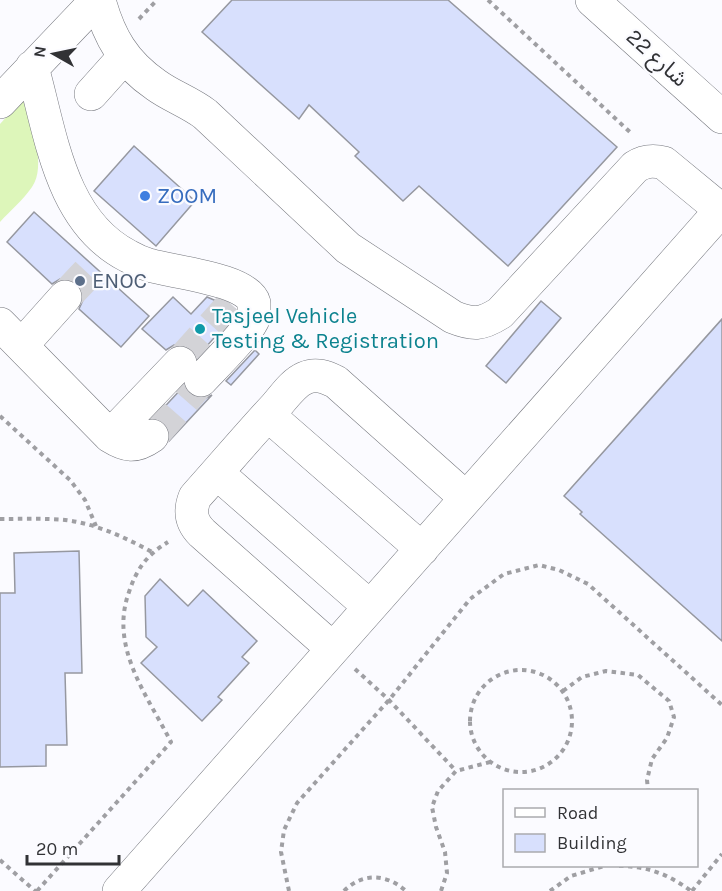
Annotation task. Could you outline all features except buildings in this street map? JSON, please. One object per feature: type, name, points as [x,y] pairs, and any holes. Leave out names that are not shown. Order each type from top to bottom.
[{"type":"street","points":[[0,102],[98,0],[108,30],[128,59]]},
{"type":"street","name":"شارع 22","points":[[592,0],[722,117]]},
{"type":"street","points":[[74,25],[128,59],[157,86],[205,114],[348,248],[453,317],[470,324],[486,322],[500,314],[642,162],[655,160],[664,163],[722,209],[119,891]]},
{"type":"street","points":[[91,94],[128,59]]},
{"type":"street","points":[[33,67],[67,189],[78,210],[92,228],[103,256],[204,277],[238,298],[254,301],[254,317],[246,329],[110,436]]},
{"type":"street","points":[[66,297],[11,335],[110,436],[126,445],[141,444],[152,436]]},
{"type":"street","points":[[333,649],[195,526],[191,517],[195,497],[297,382],[316,375],[336,382],[466,498]]},
{"type":"street","points":[[268,415],[422,549]]},
{"type":"street","points":[[217,473],[370,607]]},
{"type":"path","points":[[488,0],[664,163]]},
{"type":"path","points":[[0,416],[70,480],[85,500],[96,526]]},
{"type":"path","points":[[0,519],[64,520],[96,526],[121,535],[152,552]]},
{"type":"path","points":[[0,860],[36,891],[171,742],[129,662],[123,637],[124,606],[134,577],[152,552],[195,526]]},
{"type":"path","points":[[289,891],[281,852],[284,830],[297,803],[390,700],[470,599],[504,574],[539,565],[559,570],[588,584],[722,705]]},
{"type":"path","points":[[333,649],[390,700],[456,771]]},
{"type":"path","points":[[522,669],[538,672],[552,680],[563,691],[570,706],[572,722],[569,738],[562,752],[550,763],[536,770],[520,772],[504,770],[490,762],[480,750],[472,736],[470,720],[473,704],[480,690],[492,679],[506,672],[522,669]]},
{"type":"path","points":[[563,691],[582,677],[606,671],[638,675],[669,701],[674,717],[667,738],[652,759],[647,780],[648,789]]},
{"type":"path","points":[[441,891],[447,873],[446,852],[436,827],[432,807],[438,790],[456,771],[490,762]]},
{"type":"path","points":[[644,867],[676,880],[691,891],[722,854]]},
{"type":"path","points":[[550,891],[571,876],[601,867]]},
{"type":"path","points":[[344,891],[351,884],[365,878],[379,876],[394,881],[406,891]]},
{"type":"green space","points":[[21,101],[25,101],[34,133],[38,168],[32,187],[0,222],[0,124]]},
{"type":"tunnel","points":[[65,297],[94,266]]},
{"type":"tunnel","points":[[180,363],[232,305]]},
{"type":"tunnel","points":[[152,436],[201,380]]},
{"type":"place","name":"ZOOM","points":[[145,196]]},
{"type":"place","name":"ENOC","points":[[80,281]]},
{"type":"place","name":"Tasjeel Vehicle Testing & Registration","points":[[200,329]]}]
